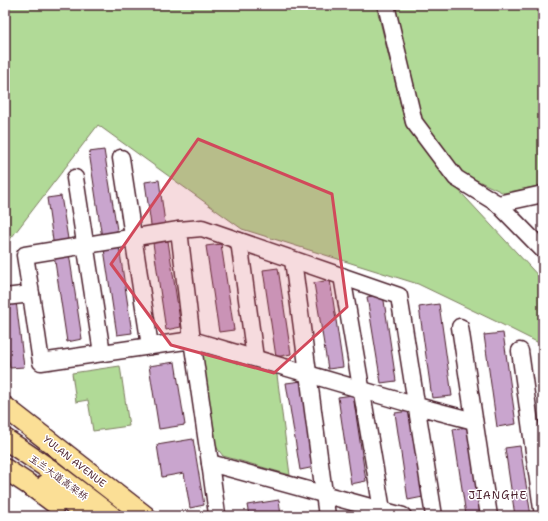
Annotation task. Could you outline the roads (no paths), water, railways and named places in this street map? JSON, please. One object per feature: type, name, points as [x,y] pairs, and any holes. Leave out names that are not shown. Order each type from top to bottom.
[{"type":"main road","name":"YULAN AVENUE","points":[[5,407],[145,516]]},
{"type":"main road","name":"玉兰大道高架桥","points":[[5,439],[52,470],[112,516]]},
{"type":"main road","points":[[5,450],[88,516]]},
{"type":"main road","points":[[5,469],[37,490],[71,516]]},
{"type":"street","points":[[386,5],[414,122],[456,178],[498,204],[543,250]]},
{"type":"street","points":[[121,158],[150,346]]},
{"type":"street","points":[[75,178],[102,353]]},
{"type":"street","points":[[498,204],[543,194]]},
{"type":"street","points":[[434,516],[417,406],[399,296],[202,228],[179,230],[25,255],[41,362],[192,340],[417,406],[474,421]]},
{"type":"street","points":[[179,230],[192,340],[217,514],[216,516]]},
{"type":"street","points":[[239,241],[255,358]]},
{"type":"street","points":[[293,260],[328,516]]},
{"type":"street","points":[[342,276],[382,510]]},
{"type":"street","points":[[5,297],[31,294]]},
{"type":"street","points":[[460,327],[489,516]]},
{"type":"street","points":[[520,351],[539,460],[543,516]]},
{"type":"street","points":[[210,463],[403,516]]},
{"type":"district","name":"JIANGHE","points":[[498,495]]}]
